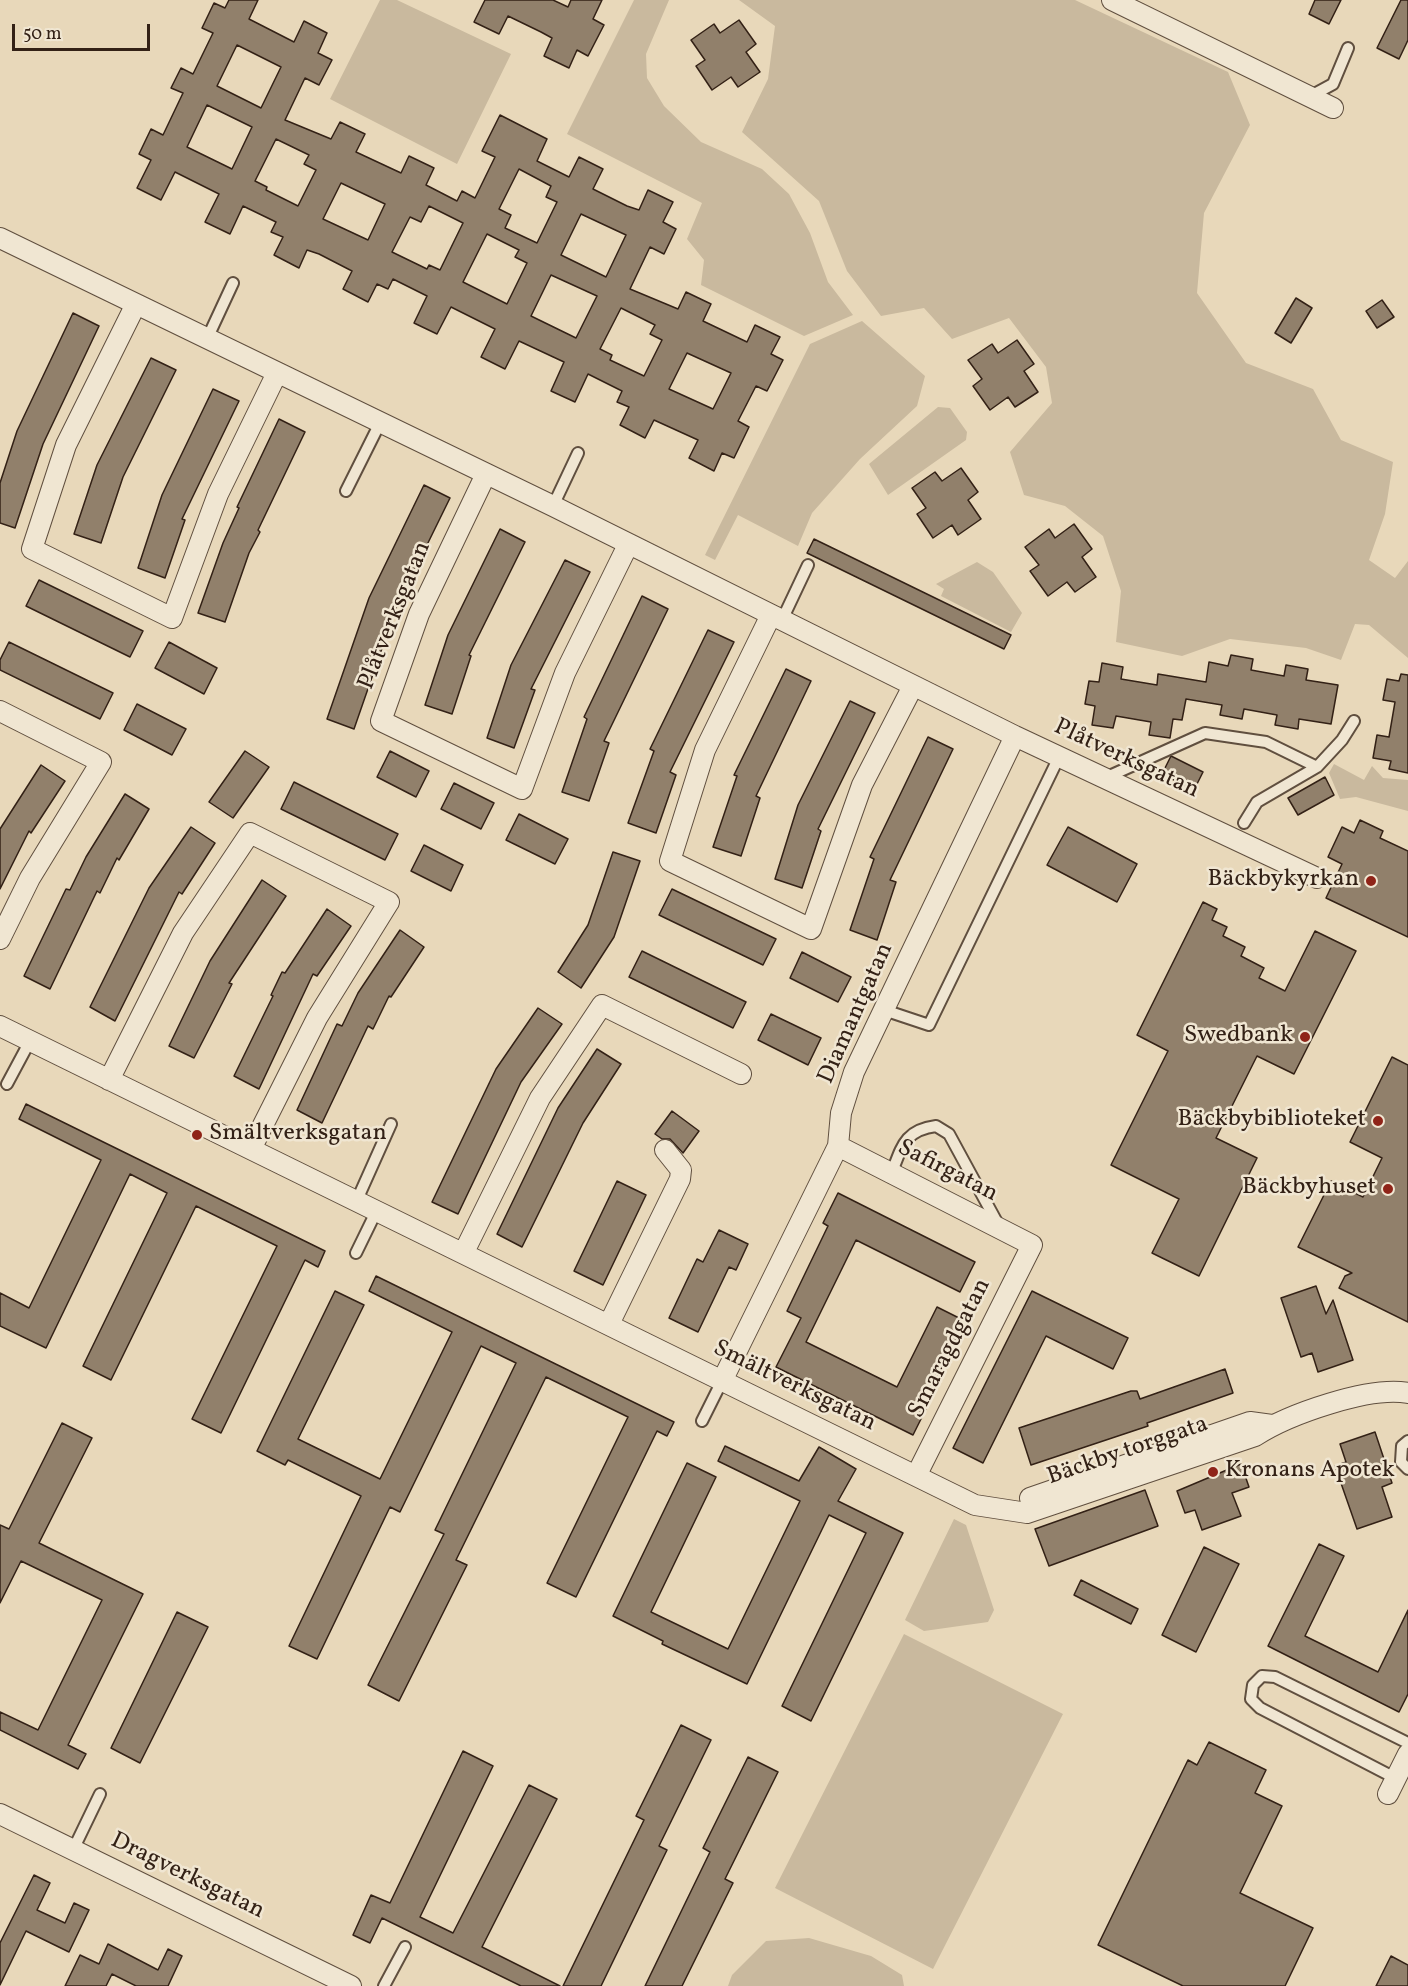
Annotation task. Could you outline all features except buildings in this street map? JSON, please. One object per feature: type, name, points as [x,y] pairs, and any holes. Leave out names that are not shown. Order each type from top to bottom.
[{"type":"street","points":[[1112,0],[1333,108]]},
{"type":"street","name":"Plåtverksgatan","points":[[0,238],[553,506],[1015,736],[1317,878]]},
{"type":"street","points":[[136,304],[66,445],[32,549],[172,618],[218,494],[277,373]]},
{"type":"street","name":"Plåtverksgatan","points":[[486,474],[419,614],[381,721],[522,789],[565,673],[628,544]]},
{"type":"street","points":[[776,617],[705,750],[670,861],[811,929],[862,785],[913,686]]},
{"type":"street","points":[[0,711],[101,762],[30,878],[0,939]]},
{"type":"street","name":"Diamantgatan","points":[[723,1380],[838,1146],[841,1113],[854,1072],[1015,736]]},
{"type":"street","points":[[109,1080],[183,933],[250,833],[389,902],[317,1018],[251,1149]]},
{"type":"street","points":[[464,1252],[540,1098],[602,1005],[741,1074]]},
{"type":"street","name":"Smältverksgatan","points":[[0,1026],[956,1495]]},
{"type":"street","name":"Safirgatan","points":[[838,1146],[1032,1245]]},
{"type":"street","points":[[609,1324],[681,1179],[681,1170],[665,1150]]},
{"type":"street","name":"Smaragdgatan","points":[[916,1476],[1032,1245]]},
{"type":"street","name":"Bäckby torggata","points":[[956,1495],[975,1505],[1027,1513],[1255,1436],[1272,1425],[1361,1395],[1376,1391],[1408,1393]]},
{"type":"street","points":[[1392,1786],[1408,1754]]},
{"type":"street","name":"Dragverksgatan","points":[[0,1814],[351,1986]]},
{"type":"lane","points":[[1309,97],[1333,84],[1348,48]]},
{"type":"lane","points":[[207,339],[233,283]]},
{"type":"lane","points":[[346,491],[380,423]]},
{"type":"lane","points":[[553,506],[578,453]]},
{"type":"lane","points":[[776,617],[808,565]]},
{"type":"lane","points":[[1244,823],[1257,802],[1317,767],[1342,741],[1354,721]]},
{"type":"lane","points":[[1104,778],[1206,733],[1266,742],[1317,767]]},
{"type":"lane","points":[[884,1010],[929,1025],[1059,757]]},
{"type":"lane","points":[[7,1084],[30,1041]]},
{"type":"lane","points":[[357,1200],[391,1124]]},
{"type":"lane","points":[[892,1173],[906,1138],[921,1128],[936,1126],[949,1134],[1000,1228]]},
{"type":"lane","points":[[356,1253],[377,1210]]},
{"type":"lane","points":[[702,1421],[723,1380]]},
{"type":"lane","points":[[1408,1441],[1402,1446],[1401,1462],[1408,1469]]},
{"type":"lane","points":[[1392,1786],[1260,1708],[1251,1699],[1253,1686],[1262,1676],[1275,1677],[1408,1743]]},
{"type":"lane","points":[[73,1850],[100,1794]]},
{"type":"lane","points":[[384,1986],[405,1947]]},
{"type":"shaded area","points":[[380,0],[397,0],[511,54],[457,164],[330,99]]},
{"type":"shaded area","points":[[634,0],[669,0],[646,54],[647,78],[664,106],[701,142],[762,169],[789,194],[810,233],[828,282],[853,315],[804,336],[701,285],[704,260],[687,239],[702,203],[567,134]]},
{"type":"shaded area","points":[[739,0],[1075,0],[1228,72],[1250,125],[1204,213],[1197,293],[1246,363],[1313,389],[1341,440],[1393,462],[1385,514],[1369,560],[1395,578],[1408,561],[1408,658],[1369,625],[1355,624],[1341,660],[1306,648],[1230,639],[1182,656],[1116,642],[1121,591],[1103,536],[1065,506],[1024,495],[1010,452],[1052,403],[1046,367],[1009,318],[952,339],[924,308],[881,316],[847,271],[819,201],[742,132],[768,79],[775,26]]},
{"type":"shaded area","points":[[862,321],[925,376],[917,406],[860,459],[812,513],[798,546],[738,515],[715,560],[705,555],[810,344]]},
{"type":"shaded area","points":[[938,407],[950,408],[967,432],[966,440],[888,495],[869,464]]},
{"type":"shaded area","points":[[977,562],[993,572],[1022,613],[1011,632],[941,596],[944,589],[936,584]]},
{"type":"shaded area","points":[[1334,764],[1364,780],[1372,766],[1383,778],[1408,780],[1408,811],[1356,797],[1340,799],[1329,773]]},
{"type":"shaded area","points":[[954,1519],[966,1525],[994,1610],[988,1622],[924,1631],[905,1620]]},
{"type":"shaded area","points":[[904,1634],[1063,1714],[933,1969],[775,1888]]},
{"type":"shaded area","points":[[809,1938],[871,1956],[902,1975],[904,1986],[728,1986],[732,1975],[766,1941]]},
{"type":"place","name":"Bäckbykyrkan","points":[[1371,881]]},
{"type":"place","name":"Swedbank","points":[[1305,1037]]},
{"type":"place","name":"Bäckbybiblioteket","points":[[1378,1121]]},
{"type":"place","name":"Smältverksgatan","points":[[197,1135]]},
{"type":"place","name":"Bäckbyhuset","points":[[1388,1189]]},
{"type":"place","name":"Kronans Apotek","points":[[1213,1472]]}]
